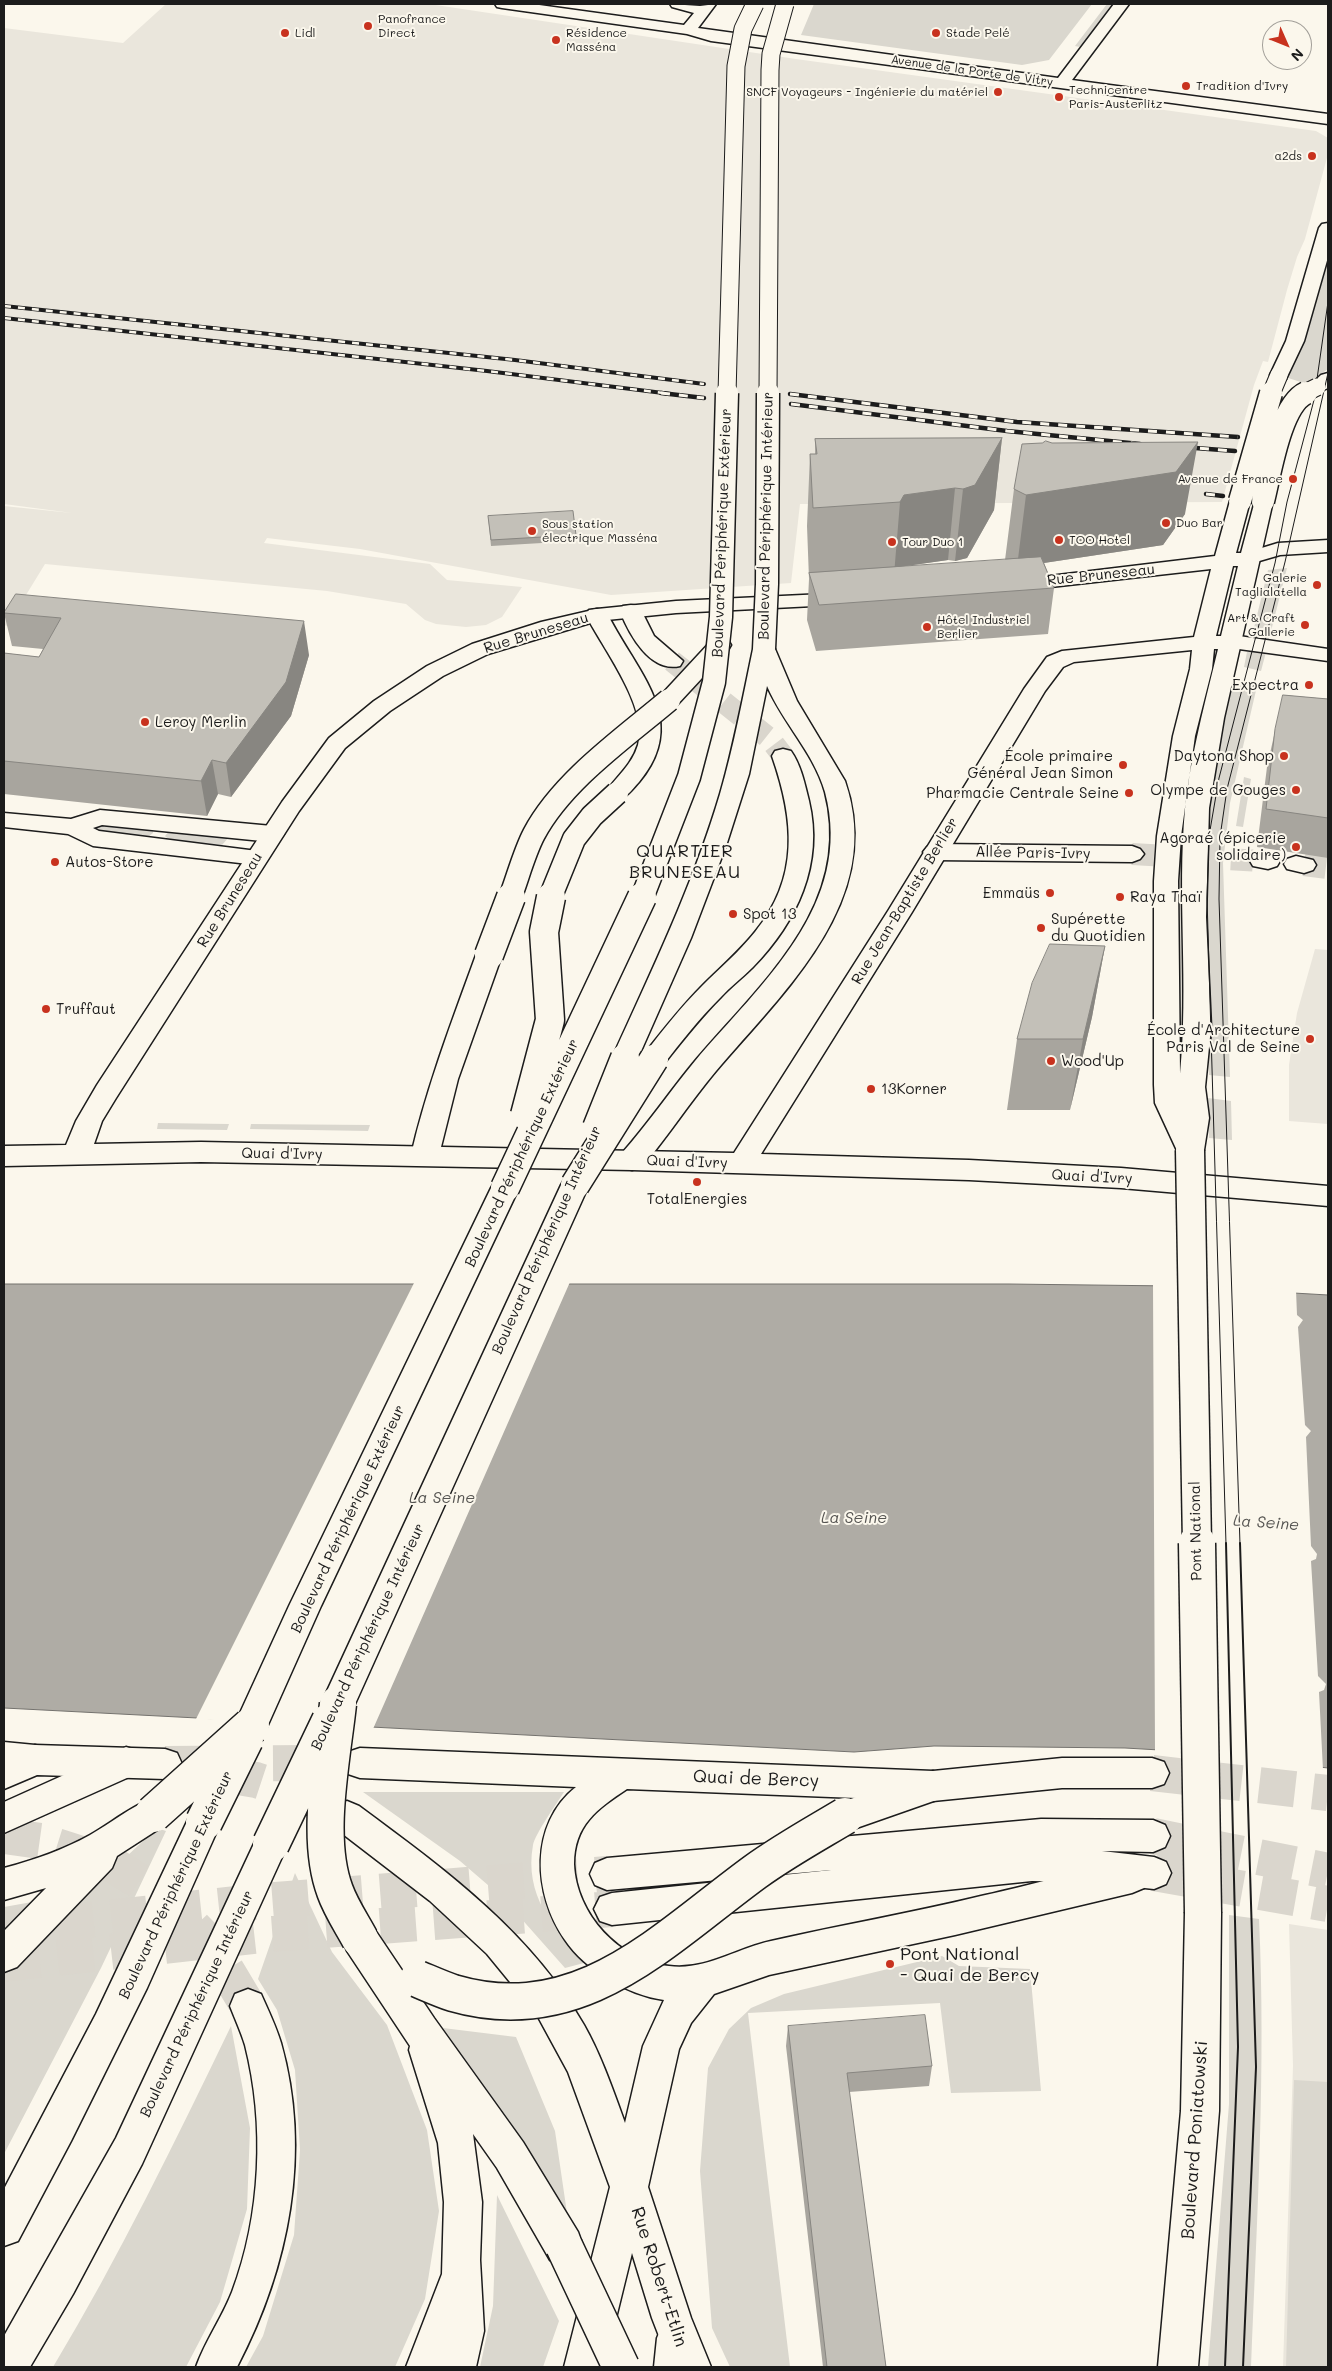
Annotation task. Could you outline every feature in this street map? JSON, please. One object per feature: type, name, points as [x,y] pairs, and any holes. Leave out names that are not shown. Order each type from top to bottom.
[{"type":"main road","name":"Avenue de la Porte de Vitry","points":[[502,4],[682,29],[711,36],[1328,119]]},
{"type":"main road","name":"Boulevard Périphérique Extérieur","points":[[4,2227],[59,2129],[160,1924],[204,1822],[252,1726],[305,1606],[610,971],[683,798],[717,672],[720,645],[736,76],[738,49],[743,29],[755,4]]},
{"type":"main road","name":"Boulevard Périphérique Intérieur","points":[[8,2367],[59,2280],[129,2151],[338,1704],[575,1185],[625,1058],[693,907],[720,831],[742,754],[764,648],[767,574],[769,77],[771,54],[785,4]]},
{"type":"main road","points":[[1062,83],[1122,4]]},
{"type":"main road","points":[[682,29],[695,7]]},
{"type":"main road","points":[[1086,52],[1090,87]]},
{"type":"main road","points":[[1323,383],[1301,395],[1285,418],[1249,558],[1232,642],[1213,718],[1196,823],[1194,917],[1198,1027],[1192,1087],[1184,1115],[1168,1102],[1166,881],[1169,836],[1184,736],[1201,668],[1204,643],[1240,502],[1271,393],[1295,341],[1328,228]]},
{"type":"main road","points":[[1249,558],[1278,548],[1328,546]]},
{"type":"main road","points":[[1249,558],[1275,562],[1328,558]]},
{"type":"main road","name":"Rue Bruneseau","points":[[999,587],[1249,558]]},
{"type":"main road","name":"Rue Bruneseau","points":[[76,1156],[89,1121],[272,834],[337,743],[382,706],[435,671],[480,648],[597,615],[631,611],[864,598]]},
{"type":"main road","points":[[631,611],[640,634],[649,646],[672,661]]},
{"type":"main road","points":[[505,1188],[550,1020],[544,932],[550,899],[574,839],[592,816],[636,772],[645,757],[653,734],[652,722],[646,705],[597,615]]},
{"type":"main road","name":"Rue Jean-Baptiste Berlier","points":[[741,1164],[900,912],[1035,689],[1055,662],[1090,652],[1232,642],[1328,655]]},
{"type":"main road","points":[[425,1156],[431,1122],[447,1070],[534,834],[552,806],[594,763],[669,700],[720,645]]},
{"type":"main road","points":[[632,1160],[670,1115],[703,1069],[801,955],[828,906],[839,875],[843,842],[841,812],[836,791],[824,762],[789,708],[764,648]]},
{"type":"main road","points":[[575,1185],[654,1059],[706,997],[750,953],[778,919],[793,889],[801,863],[803,829],[798,800],[782,756]]},
{"type":"main road","points":[[73,827],[100,817],[272,834]]},
{"type":"main road","points":[[4,820],[73,827],[93,838],[257,857]]},
{"type":"main road","points":[[156,844],[168,823]]},
{"type":"main road","name":"Allée Paris-Ivry","points":[[935,852],[1132,854]]},
{"type":"main road","name":"Pont National","points":[[1184,1115],[1190,1150],[1203,1912]]},
{"type":"main road","name":"Quai d'Ivry","points":[[4,1156],[201,1152],[632,1160],[969,1170],[1091,1176],[1328,1196]]},
{"type":"main road","points":[[338,1704],[325,1832],[327,1863],[335,1892],[360,1939],[421,2031],[510,2155],[540,2204],[564,2246],[621,2367]]},
{"type":"main road","points":[[4,1955],[117,1840],[153,1814],[252,1726]]},
{"type":"main road","points":[[4,1774],[20,1759],[165,1764]]},
{"type":"main road","points":[[4,1818],[126,1762]]},
{"type":"main road","name":"Quai de Bercy","points":[[360,1763],[933,1786],[1062,1773],[1152,1773]]},
{"type":"main road","points":[[612,1909],[1032,1865],[1089,1866],[1154,1873],[1092,1884],[981,1913],[763,1959],[701,1983],[670,1984],[636,1974],[601,1953],[577,1928],[561,1894],[557,1864],[558,1836],[570,1814],[593,1792],[622,1774]]},
{"type":"main road","points":[[360,1939],[391,1963],[418,1979],[456,1994],[515,2002],[530,2002],[561,1996],[595,1986],[618,1975],[756,1871],[845,1816],[933,1786]]},
{"type":"main road","points":[[348,1817],[424,1874],[478,1918],[519,1962],[571,2038],[593,2087],[629,2186]]},
{"type":"main road","points":[[607,1874],[1042,1835],[1154,1836]]},
{"type":"main road","points":[[4,1884],[37,1876],[62,1867],[117,1840]]},
{"type":"main road","name":"Boulevard Poniatowski","points":[[1178,2367],[1200,2111],[1203,2052],[1203,1912]]},
{"type":"main road","points":[[584,2367],[629,2186],[661,2046],[678,2011],[701,1983]]},
{"type":"main road","points":[[216,2367],[230,2342],[252,2292],[269,2237],[275,2192],[276,2143],[271,2090],[264,2047],[248,2006]]},
{"type":"main road","points":[[421,2031],[456,2143],[463,2202],[461,2260],[464,2331],[456,2367]]},
{"type":"main road","name":"Rue Robert-Etlin","points":[[629,2186],[681,2357]]},
{"type":"main road","points":[[426,2367],[454,2299],[461,2260]]},
{"type":"shaded area","points":[[166,4],[429,4],[796,59],[1316,131],[1328,138],[1328,154],[1305,239],[1297,257],[1287,290],[1268,362],[1263,361],[1254,385],[1222,502],[800,504],[791,583],[611,595],[360,549],[267,538],[264,543],[430,564],[447,580],[522,587],[502,617],[486,625],[466,627],[436,624],[425,620],[406,604],[327,591],[45,564],[7,626],[4,625],[4,506],[72,513],[4,504],[4,28],[123,43]]},
{"type":"shaded area","name":"Stade Pelé","points":[[814,4],[1092,4],[1049,60],[1022,65],[801,35]]},
{"type":"shaded area","points":[[1107,4],[1112,4],[1080,47],[1075,46]]},
{"type":"shaded area","points":[[1328,252],[1328,369],[1307,384],[1285,377],[1297,357]]},
{"type":"shaded area","points":[[1287,568],[1268,643],[1252,636],[1268,570]]},
{"type":"shaded area","points":[[1247,652],[1266,652],[1261,671],[1244,667]]},
{"type":"shaded area","points":[[1232,682],[1257,686],[1230,803],[1223,863],[1230,1077],[1209,1075],[1204,869],[1212,771]]},
{"type":"shaded area","points":[[1244,777],[1251,779],[1243,827],[1236,826]]},
{"type":"shaded area","points":[[100,824],[153,830],[153,833],[148,837],[96,831],[95,829]]},
{"type":"shaded area","points":[[170,830],[230,836],[222,845],[169,840],[165,836]]},
{"type":"shaded area","points":[[1177,836],[1187,837],[1183,1074],[1176,1073]]},
{"type":"shaded area","name":"École d'Architecture Paris Val de Seine","points":[[1315,949],[1328,950],[1328,1124],[1289,1121],[1289,1065],[1297,1013]]},
{"type":"shaded area","points":[[1208,1098],[1231,1101],[1232,1140],[1209,1138]]},
{"type":"shaded area","points":[[158,1123],[229,1124],[227,1130],[157,1129]]},
{"type":"shaded area","points":[[251,1124],[370,1125],[368,1131],[250,1129]]},
{"type":"shaded area","points":[[363,1792],[564,1792],[535,1840],[531,1863],[537,1895],[544,1910],[562,1937],[584,1963],[565,1968],[503,1898],[460,1861]]},
{"type":"shaded area","points":[[157,1828],[166,1831],[101,1968],[4,2154],[4,1974]]},
{"type":"shaded area","points":[[295,1873],[332,1952],[387,2025],[427,2130],[439,2211],[425,2299],[395,2367],[246,2367],[263,2336],[294,2235],[300,2150],[295,2070],[277,2010],[258,1979]]},
{"type":"shaded area","points":[[32,1902],[4,1929],[4,1907]]},
{"type":"shaded area","points":[[1229,1915],[1259,1919],[1262,2031],[1261,2087],[1251,2367],[1208,2367],[1229,2104]]},
{"type":"shaded area","points":[[1289,1924],[1328,1930],[1328,2367],[1283,2367],[1293,2066]]},
{"type":"shaded area","points":[[942,1956],[959,1966],[1030,1969],[1041,2091],[951,2093],[940,2003],[748,2013],[790,2367],[730,2367],[712,2328],[700,2171],[708,2068],[729,2029],[751,2008],[784,1994]]},
{"type":"shaded area","points":[[231,2026],[250,2128],[247,2209],[220,2302],[186,2367],[53,2367],[124,2241]]},
{"type":"shaded area","points":[[443,2028],[516,2037],[555,2131],[568,2220],[511,2123]]},
{"type":"shaded area","points":[[1294,2080],[1328,2082],[1328,2367],[1286,2367]]},
{"type":"shaded area","points":[[497,2195],[559,2321],[543,2367],[480,2367],[493,2306]]},
{"type":"water","name":"La Seine","points":[[4,1284],[1009,1284],[1173,1286],[1328,1295],[1328,1768],[1177,1751],[1125,1748],[934,1746],[854,1752],[4,1708]]},
{"type":"pier","points":[[570,1282],[373,1729],[196,1719],[414,1283]]},
{"type":"pier","points":[[1153,1283],[1296,1290],[1297,1315],[1303,1320],[1298,1327],[1305,1425],[1311,1431],[1306,1437],[1311,1546],[1317,1554],[1316,1559],[1311,1561],[1318,1676],[1326,1684],[1324,1690],[1319,1692],[1323,1770],[1155,1752]]},
{"type":"building","points":[[1002,438],[975,485],[963,489],[955,488],[904,495],[900,502],[813,508],[810,454],[817,454],[815,439]]},
{"type":"building","points":[[1046,441],[1052,443],[1198,442],[1176,472],[1026,495],[1014,489],[1022,444]]},
{"type":"building","name":"Sous station électrique Masséna","points":[[573,511],[576,535],[491,540],[488,516]]},
{"type":"building","points":[[1041,557],[1054,588],[819,605],[809,573]]},
{"type":"building","name":"Leroy Merlin","points":[[16,594],[304,621],[286,682],[226,763],[212,760],[201,781],[4,761],[4,653],[39,657],[61,618],[4,613]]},
{"type":"building","name":"Olympe de Gouges","points":[[1283,695],[1328,699],[1328,818],[1266,809],[1275,729]]},
{"type":"building","points":[[1050,944],[1105,946],[1083,1039],[1017,1039],[1032,983]]},
{"type":"building","points":[[925,2015],[932,2066],[847,2073],[886,2367],[827,2367],[788,2026]]},
{"type":"tunnel","points":[[672,661],[770,739],[783,756]]},
{"type":"tunnel","points":[[1132,854],[1262,861]]},
{"type":"tunnel","points":[[1304,865],[1328,868]]},
{"type":"tunnel","points":[[165,1764],[328,1763]]},
{"type":"tunnel","points":[[1152,1773],[1328,1793]]},
{"type":"tunnel","points":[[226,1775],[256,1780],[314,1799]]},
{"type":"tunnel","points":[[4,1836],[40,1841],[110,1863],[168,1900],[178,1910]]},
{"type":"tunnel","points":[[1153,1836],[1328,1871]]},
{"type":"tunnel","points":[[1154,1873],[1328,1904]]},
{"type":"tunnel","points":[[178,1910],[263,1901],[607,1874]]},
{"type":"tunnel","points":[[207,1941],[270,1934],[612,1909]]},
{"type":"tunnel","points":[[4,1929],[178,1910]]},
{"type":"tunnel","points":[[178,1910],[207,1941]]},
{"type":"tunnel","points":[[4,1964],[207,1941]]},
{"type":"tunnel","points":[[207,1941],[248,2006]]},
{"type":"tram line","points":[[1226,1544],[1207,898],[1209,836],[1219,778],[1275,563],[1287,502],[1314,400],[1328,302]]},
{"type":"tram line","points":[[1240,1544],[1219,899],[1220,837],[1227,789],[1285,562],[1328,373]]},
{"type":"tram line","points":[[1225,2367],[1238,2047],[1226,1543]]},
{"type":"tram line","points":[[1240,1543],[1256,2067],[1243,2367]]},
{"type":"railway","points":[[4,306],[515,360],[704,384]]},
{"type":"railway","points":[[4,318],[487,371],[671,394]]},
{"type":"railway","points":[[661,393],[704,398]]},
{"type":"railway","points":[[790,394],[1017,422],[1238,437]]},
{"type":"railway","points":[[791,404],[1007,431],[1140,444]]},
{"type":"railway","points":[[1182,447],[1235,451]]},
{"type":"railway","points":[[1206,494],[1223,496]]},
{"type":"place","name":"Panofrance Direct","points":[[368,26]]},
{"type":"place","name":"Lidl","points":[[285,33]]},
{"type":"place","name":"Stade Pelé","points":[[936,33]]},
{"type":"place","name":"Résidence Masséna","points":[[556,40]]},
{"type":"place","name":"Tradition d'Ivry","points":[[1186,86]]},
{"type":"place","name":"SNCF Voyageurs - Ingénierie du matériel","points":[[998,92]]},
{"type":"place","name":"Technicentre Paris-Austerlitz","points":[[1059,97]]},
{"type":"place","name":"a2ds","points":[[1312,156]]},
{"type":"place","name":"Avenue de France","points":[[1293,479]]},
{"type":"place","name":"Duo Bar","points":[[1166,523]]},
{"type":"place","name":"Sous station électrique Masséna","points":[[532,531]]},
{"type":"place","name":"TOO Hotel","points":[[1059,540]]},
{"type":"place","name":"Tour Duo 1","points":[[892,542]]},
{"type":"place","name":"Galerie Taglialatella","points":[[1317,585]]},
{"type":"place","name":"Art & Craft Gallerie","points":[[1305,625]]},
{"type":"place","name":"Hôtel Industriel Berlier","points":[[927,627]]},
{"type":"place","name":"Expectra","points":[[1309,685]]},
{"type":"place","name":"Leroy Merlin","points":[[145,722]]},
{"type":"place","name":"Daytona Shop","points":[[1284,756]]},
{"type":"place","name":"École primaire Général Jean Simon","points":[[1123,765]]},
{"type":"place","name":"Olympe de Gouges","points":[[1296,790]]},
{"type":"place","name":"Pharmacie Centrale Seine","points":[[1129,793]]},
{"type":"place","name":"Agoraé (épicerie solidaire)","points":[[1296,847]]},
{"type":"place","name":"Autos-Store","points":[[55,862]]},
{"type":"place","name":"Emmaüs","points":[[1050,893]]},
{"type":"place","name":"Raya Thaï","points":[[1120,897]]},
{"type":"place","name":"Spot 13","points":[[733,914]]},
{"type":"place","name":"Supérette du Quotidien","points":[[1041,928]]},
{"type":"place","name":"Truffaut","points":[[46,1009]]},
{"type":"place","name":"École d'Architecture Paris Val de Seine","points":[[1310,1039]]},
{"type":"place","name":"Wood'Up","points":[[1051,1061]]},
{"type":"place","name":"13Korner","points":[[871,1089]]},
{"type":"place","name":"TotalEnergies","points":[[697,1182]]},
{"type":"place","name":"Pont National - Quai de Bercy","points":[[890,1964]]},
{"type":"district","name":"QUARTIER BRUNESEAU","points":[[685,861]]}]
